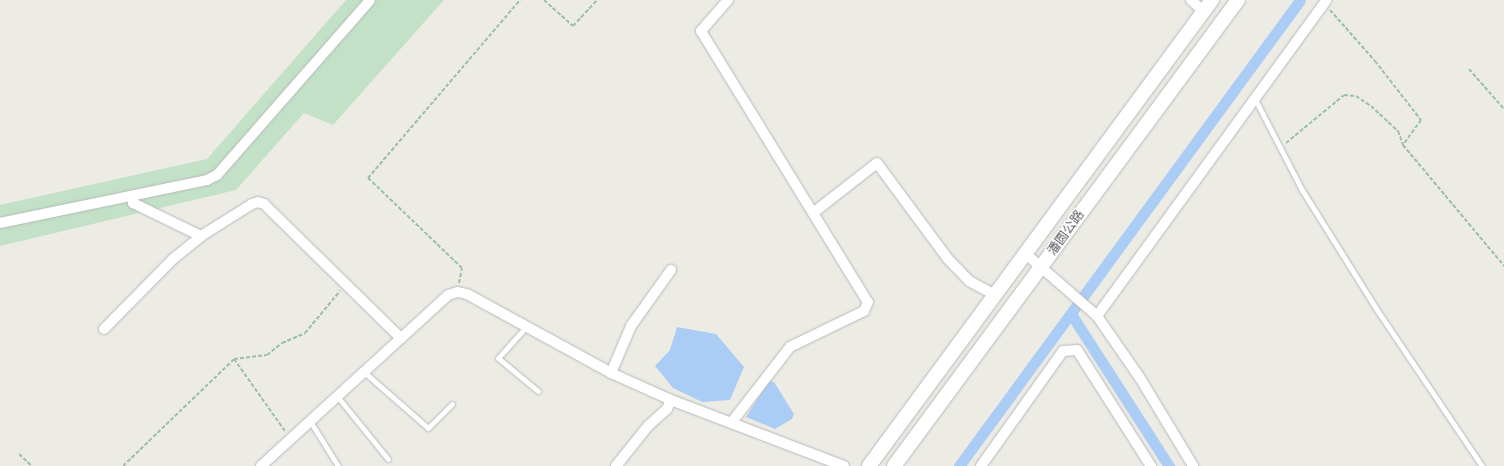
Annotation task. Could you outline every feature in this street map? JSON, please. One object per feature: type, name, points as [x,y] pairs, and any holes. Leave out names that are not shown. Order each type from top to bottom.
[{"type":"main road","name":"潘圆公路","points":[[869,466],[1212,0]]},
{"type":"main road","name":"潘圆公路","points":[[894,466],[1238,0]]},
{"type":"street","points":[[0,223],[207,180],[217,175],[370,0]]},
{"type":"street","points":[[728,0],[701,31],[868,302],[864,310],[790,347],[731,423]]},
{"type":"street","points":[[1191,0],[1204,12]]},
{"type":"street","points":[[1097,316],[1326,2]]},
{"type":"street","points":[[813,213],[877,163],[948,259],[969,281],[995,295]]},
{"type":"street","points":[[132,196],[133,203],[201,236]]},
{"type":"street","points":[[104,329],[174,259],[201,236],[252,204],[258,202],[264,204],[401,338]]},
{"type":"street","points":[[1026,254],[1042,266],[1097,316],[1140,378],[1193,466]]},
{"type":"street","points":[[610,373],[631,326],[671,270]]},
{"type":"street","points":[[261,466],[448,295],[458,292],[467,294],[525,328],[610,373],[671,400],[844,466]]},
{"type":"street","points":[[981,466],[1063,351],[1077,350],[1151,466]]},
{"type":"street","points":[[616,466],[648,426],[667,410],[671,400]]},
{"type":"lane","points":[[1254,99],[1302,190],[1375,307],[1482,466]]},
{"type":"lane","points":[[525,328],[498,358],[538,391]]},
{"type":"lane","points":[[364,372],[428,428],[452,404]]},
{"type":"lane","points":[[337,396],[388,459]]},
{"type":"lane","points":[[310,421],[338,466]]},
{"type":"path","points":[[458,292],[462,268],[368,178],[520,0]]},
{"type":"path","points":[[544,0],[573,26],[597,0]]},
{"type":"path","points":[[1326,2],[1376,61],[1421,120],[1403,145]]},
{"type":"path","points":[[1469,69],[1504,109]]},
{"type":"path","points":[[1280,148],[1344,95],[1356,96],[1371,106],[1398,131],[1403,145],[1504,266]]},
{"type":"path","points":[[124,466],[234,359],[267,355],[282,343],[305,333],[346,284]]},
{"type":"path","points":[[234,359],[291,439]]},
{"type":"path","points":[[19,454],[32,466]]},
{"type":"green space","points":[[346,0],[444,0],[333,125],[304,113],[236,190],[0,246],[0,205],[207,159]]},
{"type":"water","points":[[677,327],[716,334],[744,367],[730,400],[702,402],[673,388],[655,366],[670,350]]},
{"type":"water","points":[[769,381],[774,382],[794,414],[792,419],[775,429],[746,417]]},
{"type":"waterway","points":[[959,466],[1300,0]]},
{"type":"waterway","points":[[1071,314],[1169,466]]}]
